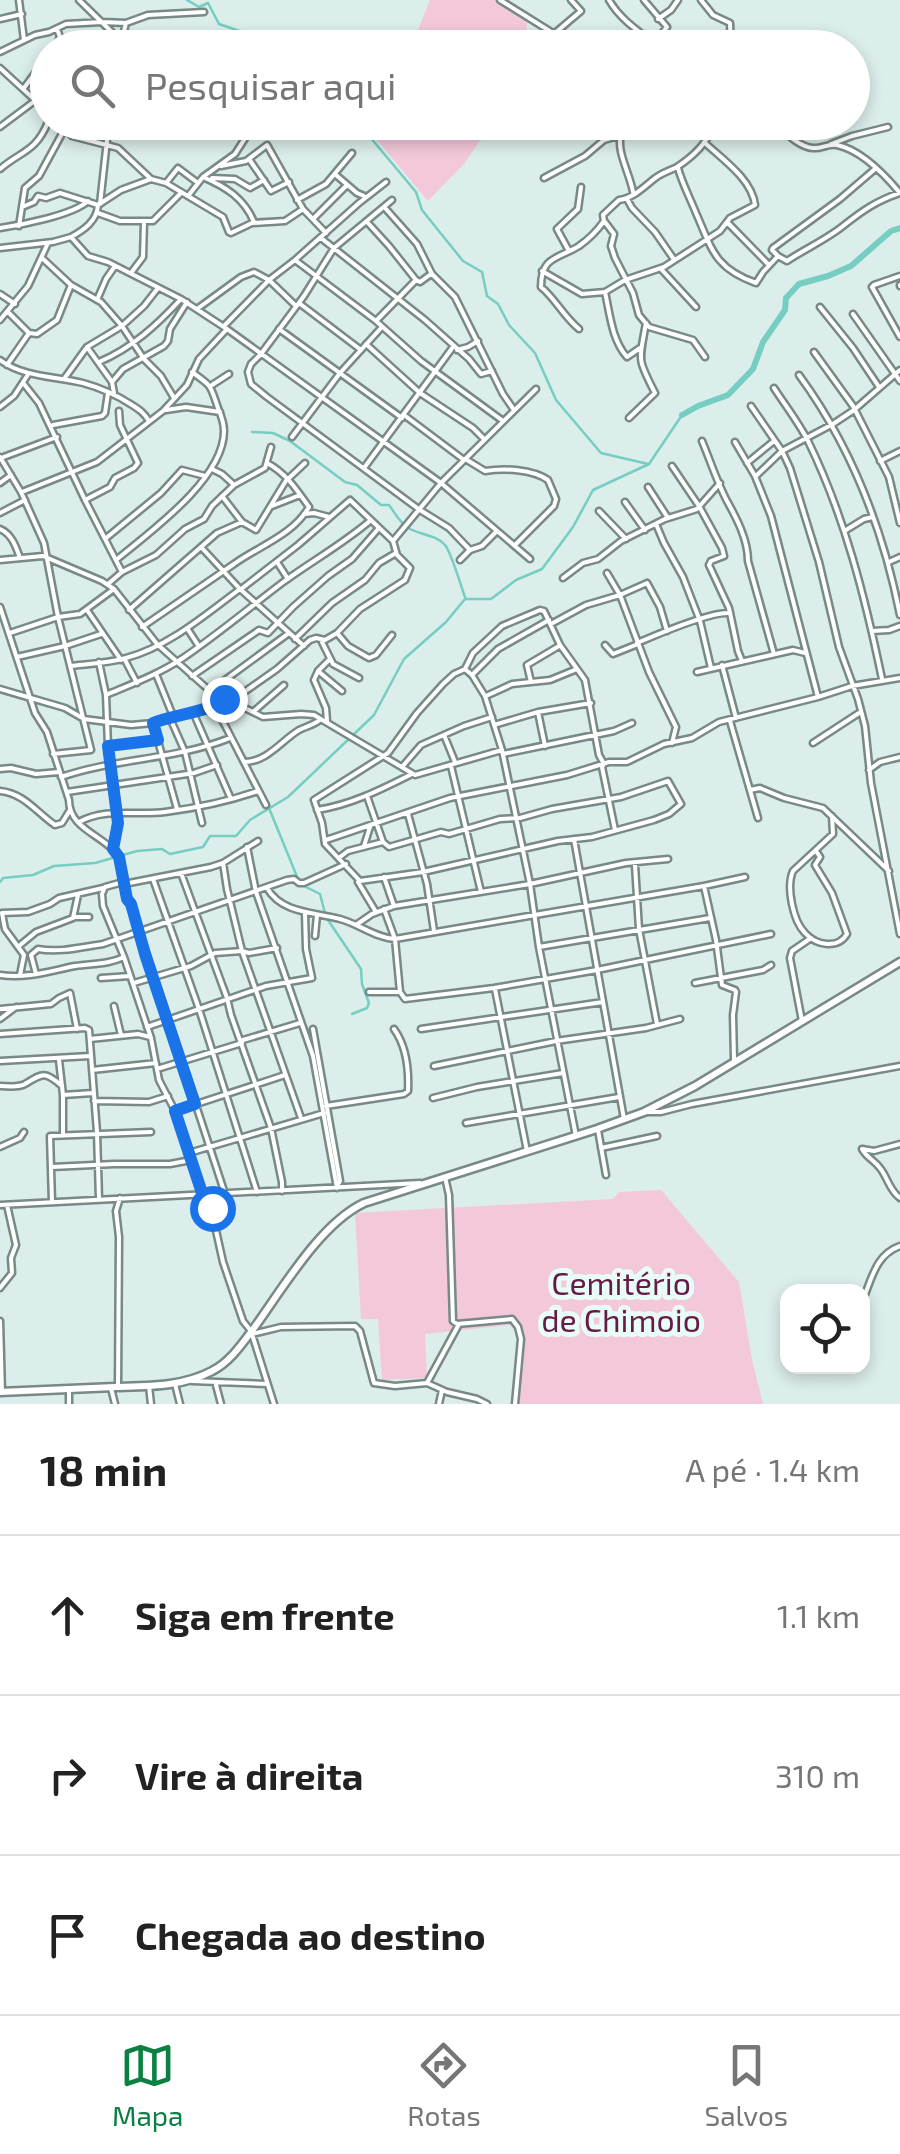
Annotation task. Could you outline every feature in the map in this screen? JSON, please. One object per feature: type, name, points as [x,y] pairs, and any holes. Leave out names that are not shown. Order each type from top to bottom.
[{"type":"street","points":[[19,0],[24,40]]},
{"type":"street","points":[[79,0],[109,30]]},
{"type":"street","points":[[500,0],[550,30]]},
{"type":"street","points":[[559,30],[580,12],[572,0]]},
{"type":"street","points":[[610,0],[636,30]]},
{"type":"street","points":[[644,0],[667,27],[664,30]]},
{"type":"street","points":[[658,18],[677,0]]},
{"type":"street","points":[[701,0],[713,15],[730,24],[730,30]]},
{"type":"street","points":[[54,30],[66,24],[126,23],[148,15],[204,12]]},
{"type":"street","points":[[0,19],[22,14]]},
{"type":"street","points":[[124,30],[126,23]]},
{"type":"street","points":[[0,52],[30,38]]},
{"type":"street","points":[[0,68],[30,94]]},
{"type":"street","points":[[24,88],[30,80]]},
{"type":"street","points":[[0,127],[30,104]]},
{"type":"street","points":[[870,132],[888,127]]},
{"type":"street","points":[[0,169],[39,140]]},
{"type":"street","points":[[19,226],[25,188],[39,176],[59,140]]},
{"type":"street","points":[[89,140],[122,151],[151,179],[166,183],[221,215],[231,234],[254,223],[285,221],[302,209]]},
{"type":"street","points":[[0,248],[48,243],[70,237],[86,227],[98,213],[107,140]]},
{"type":"street","points":[[188,197],[198,182],[236,154],[244,140]]},
{"type":"street","points":[[544,178],[606,140]]},
{"type":"street","points":[[620,140],[618,145],[634,194]]},
{"type":"street","points":[[798,140],[815,148],[842,140]]},
{"type":"street","points":[[542,271],[579,293],[606,292],[625,280],[661,268],[755,205],[744,180],[704,142],[678,167],[660,174],[627,199],[621,198],[603,215],[614,234],[611,246],[625,280],[635,298],[639,315],[655,330],[693,340],[705,357]]},
{"type":"street","points":[[221,166],[249,159],[266,144],[302,209],[334,248],[472,361],[482,375],[492,371]]},
{"type":"street","points":[[831,144],[876,168],[900,193],[878,201],[785,262],[773,248],[840,200],[876,168]]},
{"type":"street","points":[[297,200],[323,185],[352,153]]},
{"type":"street","points":[[249,159],[272,191],[289,182]]},
{"type":"street","points":[[678,167],[709,247],[718,260],[756,283],[778,256]]},
{"type":"street","points":[[166,183],[178,168],[198,182]]},
{"type":"street","points":[[334,174],[360,195],[369,195]]},
{"type":"street","points":[[205,178],[235,179],[250,188],[264,180]]},
{"type":"street","points":[[205,178],[238,196],[254,223]]},
{"type":"street","points":[[22,207],[38,196],[48,198],[58,193],[99,204],[121,190],[151,179]]},
{"type":"street","points":[[22,492],[97,462],[164,411],[187,386],[199,359],[270,280],[386,182]]},
{"type":"street","points":[[313,219],[348,185]]},
{"type":"street","points":[[569,251],[557,230],[580,206],[581,187]]},
{"type":"street","points":[[98,213],[120,221],[144,222],[156,219],[181,193]]},
{"type":"street","points":[[627,199],[674,260]]},
{"type":"street","points":[[392,200],[334,248],[249,367],[251,384],[453,532],[470,550]]},
{"type":"street","points":[[0,228],[80,208],[88,201]]},
{"type":"street","points":[[385,208],[417,244],[432,274],[455,297],[514,410]]},
{"type":"street","points":[[579,329],[551,293],[542,290],[542,271],[553,259],[588,238],[604,221]]},
{"type":"street","points":[[131,274],[143,257],[144,222]]},
{"type":"street","points":[[366,222],[416,280],[420,282],[432,274]]},
{"type":"street","points":[[727,222],[769,265]]},
{"type":"street","points":[[70,237],[88,256],[187,302],[225,328],[441,483],[530,559]]},
{"type":"street","points":[[0,320],[28,286],[48,243]]},
{"type":"street","points":[[42,258],[71,284],[97,300],[122,326],[175,399]]},
{"type":"street","points":[[296,260],[503,420]]},
{"type":"street","points":[[97,300],[115,266]]},
{"type":"street","points":[[661,268],[696,307]]},
{"type":"street","points":[[197,309],[246,275],[257,272],[362,350]]},
{"type":"street","points":[[900,276],[872,287],[900,337]]},
{"type":"street","points":[[376,321],[416,280]]},
{"type":"street","points":[[71,284],[57,320],[42,332],[29,333],[3,364],[111,393],[142,411],[149,421]]},
{"type":"street","points":[[64,379],[87,347],[122,326],[158,288]]},
{"type":"street","points":[[606,292],[615,338],[624,355],[627,357],[642,347]]},
{"type":"street","points":[[0,294],[15,304]]},
{"type":"street","points":[[99,362],[133,343],[181,299]]},
{"type":"street","points":[[51,426],[104,415],[112,382],[121,370],[168,341],[170,329],[187,302]]},
{"type":"street","points":[[820,307],[880,387]]},
{"type":"street","points":[[8,312],[29,333]]},
{"type":"street","points":[[853,314],[898,372],[900,381]]},
{"type":"street","points":[[628,418],[655,393],[640,360],[646,323]]},
{"type":"street","points":[[292,437],[340,373],[382,327]]},
{"type":"street","points":[[279,328],[485,472],[536,473],[548,480],[556,499],[554,506],[515,545]]},
{"type":"street","points":[[364,468],[455,348],[478,341]]},
{"type":"street","points":[[366,344],[420,393],[474,428],[484,440]]},
{"type":"street","points":[[87,347],[112,382]]},
{"type":"street","points":[[814,352],[854,410],[880,461],[890,481],[900,524]]},
{"type":"street","points":[[116,560],[180,507],[218,458],[224,434],[220,412],[211,386],[192,372]]},
{"type":"street","points":[[755,476],[782,451],[854,410],[898,372]]},
{"type":"street","points":[[0,407],[30,373]]},
{"type":"street","points":[[211,386],[229,374]]},
{"type":"street","points":[[799,375],[833,424],[859,480],[889,562],[900,615]]},
{"type":"street","points":[[24,384],[51,426],[122,572]]},
{"type":"street","points":[[774,388],[806,438],[845,531],[882,680]]},
{"type":"street","points":[[393,541],[441,483],[536,389]]},
{"type":"street","points":[[751,406],[790,468],[819,562],[839,647],[861,712],[900,934]]},
{"type":"street","points":[[164,411],[186,407],[220,412]]},
{"type":"street","points":[[84,500],[110,487],[115,478],[136,466],[137,459],[118,418],[119,411]]},
{"type":"street","points":[[52,754],[91,751],[58,618],[48,559],[36,521],[0,457],[56,437]]},
{"type":"street","points":[[702,441],[748,548],[748,561],[774,654]]},
{"type":"street","points":[[747,463],[774,441]]},
{"type":"street","points":[[735,442],[766,501],[818,698]]},
{"type":"street","points":[[108,585],[201,521],[234,484],[265,468],[271,446]]},
{"type":"street","points":[[880,461],[900,451]]},
{"type":"street","points":[[142,626],[286,532],[304,514],[309,507],[300,494],[267,463]]},
{"type":"street","points":[[222,496],[242,522],[256,530],[288,479],[305,463]]},
{"type":"street","points":[[672,466],[724,554],[709,565],[730,613],[742,661]]},
{"type":"street","points":[[212,469],[234,484]]},
{"type":"street","points":[[105,539],[182,470],[205,476]]},
{"type":"street","points":[[0,483],[11,475]]},
{"type":"street","points":[[563,578],[656,523],[693,511],[720,483]]},
{"type":"street","points":[[648,487],[668,518]]},
{"type":"street","points":[[272,506],[300,494]]},
{"type":"street","points":[[0,513],[26,500]]},
{"type":"street","points":[[71,666],[123,659],[161,644],[277,562],[350,500],[393,541],[396,553],[410,568],[408,577],[356,612],[338,633],[313,639],[230,702]]},
{"type":"street","points":[[625,502],[645,530]]},
{"type":"street","points":[[599,511],[626,539]]},
{"type":"street","points":[[304,514],[330,518]]},
{"type":"street","points":[[845,531],[873,517]]},
{"type":"street","points":[[106,695],[176,662],[371,520]]},
{"type":"street","points":[[129,610],[221,531],[242,522]]},
{"type":"street","points":[[656,523],[684,577],[711,668]]},
{"type":"street","points":[[268,633],[352,558],[379,528]]},
{"type":"street","points":[[0,529],[6,531],[20,558]]},
{"type":"street","points":[[460,560],[497,531]]},
{"type":"street","points":[[201,547],[240,589],[304,646]]},
{"type":"street","points":[[296,638],[336,600],[365,580],[378,563],[396,553]]},
{"type":"street","points":[[0,560],[38,556],[108,585],[157,644],[210,692],[268,718],[308,714],[321,719],[412,774]]},
{"type":"street","points":[[889,562],[900,556]]},
{"type":"street","points":[[277,562],[288,579]]},
{"type":"street","points":[[608,573],[676,727],[672,743]]},
{"type":"street","points":[[472,675],[498,649],[586,605],[645,583],[649,584],[668,631]]},
{"type":"street","points":[[10,633],[87,610],[114,590]]},
{"type":"street","points":[[87,610],[137,683]]},
{"type":"street","points":[[376,912],[358,880],[324,841],[314,800],[388,752],[417,712],[449,678],[465,669],[473,653],[506,623],[528,614],[542,610],[585,680],[616,830]]},
{"type":"street","points":[[1,611],[38,720],[47,732],[70,810],[92,836],[119,857],[123,883],[224,1194]]},
{"type":"street","points":[[605,645],[614,654],[688,622],[730,613]]},
{"type":"street","points":[[872,632],[900,626]]},
{"type":"street","points":[[187,628],[198,646]]},
{"type":"street","points":[[192,676],[259,630],[277,642]]},
{"type":"street","points":[[210,692],[288,632]]},
{"type":"street","points":[[338,633],[344,642],[369,658],[376,656],[392,635]]},
{"type":"street","points":[[17,657],[101,634]]},
{"type":"street","points":[[321,640],[338,668],[360,678]]},
{"type":"street","points":[[531,682],[527,665],[560,645]]},
{"type":"street","points":[[697,672],[793,650],[806,653]]},
{"type":"street","points":[[328,723],[314,680],[330,659]]},
{"type":"street","points":[[100,662],[117,806],[113,849]]},
{"type":"street","points":[[722,665],[758,818]]},
{"type":"street","points":[[465,669],[484,696],[502,752],[576,1136]]},
{"type":"street","points":[[484,696],[512,684],[550,680],[577,669]]},
{"type":"street","points":[[318,672],[342,691]]},
{"type":"street","points":[[156,674],[184,752],[202,823]]},
{"type":"street","points":[[324,841],[450,798],[628,762],[664,744],[687,740],[705,728],[733,719],[852,686],[900,678]]},
{"type":"street","points":[[252,713],[284,686]]},
{"type":"street","points":[[0,689],[30,696],[84,719],[131,725],[215,706],[224,699]]},
{"type":"street","points":[[494,725],[591,702]]},
{"type":"street","points":[[215,706],[266,805]]},
{"type":"street","points":[[192,711],[231,799]]},
{"type":"street","points":[[538,712],[545,746]]},
{"type":"street","points":[[813,743],[861,712]]},
{"type":"street","points":[[402,768],[421,745],[492,717]]},
{"type":"street","points":[[244,762],[264,756],[321,719]]},
{"type":"street","points":[[153,723],[178,809]]},
{"type":"street","points":[[317,810],[332,809],[367,796],[412,774],[618,730],[632,723]]},
{"type":"street","points":[[444,735],[481,892]]},
{"type":"street","points":[[0,768],[60,774],[184,752],[230,738]]},
{"type":"street","points":[[108,746],[158,740]]},
{"type":"street","points":[[869,770],[880,762],[900,757]]},
{"type":"street","points":[[67,792],[189,774],[216,764]]},
{"type":"street","points":[[358,880],[423,872],[592,837],[654,820],[669,814],[681,802],[668,781],[635,794],[449,834],[441,832],[389,847],[374,825],[367,796]]},
{"type":"street","points":[[750,790],[760,788],[820,806],[889,871]]},
{"type":"street","points":[[79,822],[90,816],[116,813],[167,812],[258,791]]},
{"type":"street","points":[[0,792],[24,799],[55,825],[62,824],[70,810]]},
{"type":"street","points":[[408,813],[434,931]]},
{"type":"street","points":[[816,850],[820,856],[815,866],[832,893],[847,934],[835,944],[811,938],[801,927],[792,902],[790,878],[793,871],[832,834],[832,816]]},
{"type":"street","points":[[364,846],[374,825]]},
{"type":"street","points":[[574,838],[624,1119]]},
{"type":"street","points":[[20,975],[24,958],[5,929],[2,914],[28,912],[58,898],[223,863],[258,841]]},
{"type":"street","points":[[340,857],[348,851],[384,842]]},
{"type":"street","points":[[247,848],[256,892],[314,1056],[337,1187]]},
{"type":"street","points":[[356,925],[394,906],[530,884],[626,863],[668,859]]},
{"type":"street","points":[[223,863],[242,951],[300,1118]]},
{"type":"street","points":[[36,974],[31,955],[37,949],[58,951],[103,944],[294,879],[304,883],[346,864]]},
{"type":"street","points":[[635,864],[640,928],[657,1024]]},
{"type":"street","points":[[181,872],[271,1128],[282,1191]]},
{"type":"street","points":[[384,876],[394,906]]},
{"type":"street","points":[[267,888],[276,900],[294,909],[338,918],[395,939],[745,876]]},
{"type":"street","points":[[153,879],[258,1192]]},
{"type":"street","points":[[704,886],[722,986],[736,992],[734,1062]]},
{"type":"street","points":[[105,888],[102,897],[108,921],[124,956],[151,1038],[156,1066],[203,1196],[212,1208],[223,1262],[243,1321],[252,1332],[274,1404]]},
{"type":"street","points":[[94,891],[102,897]]},
{"type":"street","points":[[74,916],[79,894]]},
{"type":"street","points":[[384,909],[395,939],[404,999],[598,970],[771,934]]},
{"type":"street","points":[[147,1027],[256,989],[309,980],[314,976],[306,949],[305,912]]},
{"type":"street","points":[[316,936],[317,915]]},
{"type":"street","points":[[18,946],[36,932],[74,916],[89,917]]},
{"type":"street","points":[[538,947],[710,918]]},
{"type":"street","points":[[802,1022],[790,958],[792,951],[811,938]]},
{"type":"street","points":[[133,984],[192,966],[224,951],[250,953],[277,948]]},
{"type":"street","points":[[0,975],[106,964],[124,956]]},
{"type":"street","points":[[189,1381],[219,1367],[238,1349],[341,1216],[364,1203],[644,1112],[695,1086],[900,962]]},
{"type":"street","points":[[695,983],[763,970],[771,965]]},
{"type":"street","points":[[101,978],[130,976]]},
{"type":"street","points":[[494,988],[527,1152]]},
{"type":"street","points":[[369,992],[400,992]]},
{"type":"street","points":[[0,1009],[51,1004],[70,993],[78,1028]]},
{"type":"street","points":[[421,1029],[603,1002]]},
{"type":"street","points":[[0,1019],[17,1006]]},
{"type":"street","points":[[114,1006],[121,1035]]},
{"type":"street","points":[[434,1066],[506,1050],[646,1028],[680,1018]]},
{"type":"street","points":[[92,1070],[182,1061],[300,1023]]},
{"type":"street","points":[[0,1034],[87,1028],[99,1200]]},
{"type":"street","points":[[326,1106],[408,1091],[404,1044],[394,1028]]},
{"type":"street","points":[[313,1029],[340,1181],[337,1187]]},
{"type":"street","points":[[90,1038],[142,1034],[151,1038]]},
{"type":"street","points":[[0,1061],[90,1056]]},
{"type":"street","points":[[59,1058],[63,1135]]},
{"type":"street","points":[[644,1112],[661,1112],[900,1066]]},
{"type":"street","points":[[433,1098],[562,1073]]},
{"type":"street","points":[[0,1086],[21,1086],[43,1075],[62,1086]]},
{"type":"street","points":[[175,1111],[284,1076]]},
{"type":"street","points":[[63,1095],[92,1093]]},
{"type":"street","points":[[94,1101],[149,1102],[168,1096]]},
{"type":"street","points":[[466,1123],[620,1096]]},
{"type":"street","points":[[189,1153],[324,1113]]},
{"type":"street","points":[[597,1129],[606,1175]]},
{"type":"street","points":[[0,1147],[24,1132]]},
{"type":"street","points":[[52,1202],[52,1135],[151,1132]]},
{"type":"street","points":[[601,1148],[657,1136]]},
{"type":"street","points":[[900,1144],[874,1151],[862,1149],[880,1167],[900,1198]]},
{"type":"street","points":[[51,1167],[192,1160]]},
{"type":"street","points":[[444,1178],[449,1195],[453,1321],[459,1324],[512,1320],[518,1327],[521,1339],[515,1404]]},
{"type":"street","points":[[2,1205],[425,1183]]},
{"type":"street","points":[[0,1196],[16,1244],[11,1258],[12,1273],[0,1288]]},
{"type":"street","points":[[115,1404],[119,1311],[116,1211],[120,1198]]},
{"type":"street","points":[[869,1284],[877,1262],[900,1246]]},
{"type":"street","points":[[0,1320],[1,1392],[67,1399],[114,1388],[189,1381],[268,1384]]},
{"type":"street","points":[[426,1383],[459,1324]]},
{"type":"street","points":[[252,1332],[280,1327],[355,1326],[360,1330],[374,1382],[394,1386],[426,1383],[488,1404]]},
{"type":"street","points":[[175,1383],[180,1404]]},
{"type":"street","points":[[216,1383],[221,1404]]},
{"type":"street","points":[[148,1386],[151,1404]]},
{"type":"street","points":[[439,1404],[442,1390]]},
{"type":"green space","points":[[430,0],[508,0],[528,13],[526,30],[418,30]]},
{"type":"green space","points":[[377,140],[480,140],[464,164],[428,201]]},
{"type":"green space","name":"Cemitério de Chimoio","points":[[661,1190],[739,1282],[763,1404],[519,1404],[519,1324],[425,1334],[427,1378],[382,1380],[378,1319],[361,1319],[355,1213],[613,1199],[619,1192]]},
{"type":"waterway","points":[[187,0],[199,7],[208,3],[219,24],[236,30]]},
{"type":"waterway","points":[[373,140],[416,192],[422,210],[463,261],[482,272],[487,296],[498,304],[509,325],[535,353],[556,400],[601,453],[648,464]]},
{"type":"waterway","points":[[682,415],[728,395],[753,369],[763,342],[785,310],[786,298],[799,284],[851,266],[891,231],[900,228]]},
{"type":"waterway","points":[[0,882],[54,866],[95,863],[137,851],[162,849],[170,854],[203,847],[210,836],[236,836],[250,820],[288,797],[374,715],[404,659],[446,622],[465,599],[491,599],[516,580],[542,569],[573,527],[593,490],[649,464],[682,415]]},
{"type":"waterway","points":[[252,432],[273,433],[290,441],[345,482],[357,485],[381,505],[389,505],[407,527],[445,545],[465,597]]},
{"type":"waterway","points":[[269,808],[300,884],[320,894],[326,917],[361,969],[369,1003],[367,1008],[352,1014]]},
{"type":"route","points":[[212,1208],[203,1196],[175,1111],[195,1104],[127,899],[119,857],[113,849],[118,823],[108,746],[158,740],[153,723],[215,706],[224,699]]}]
